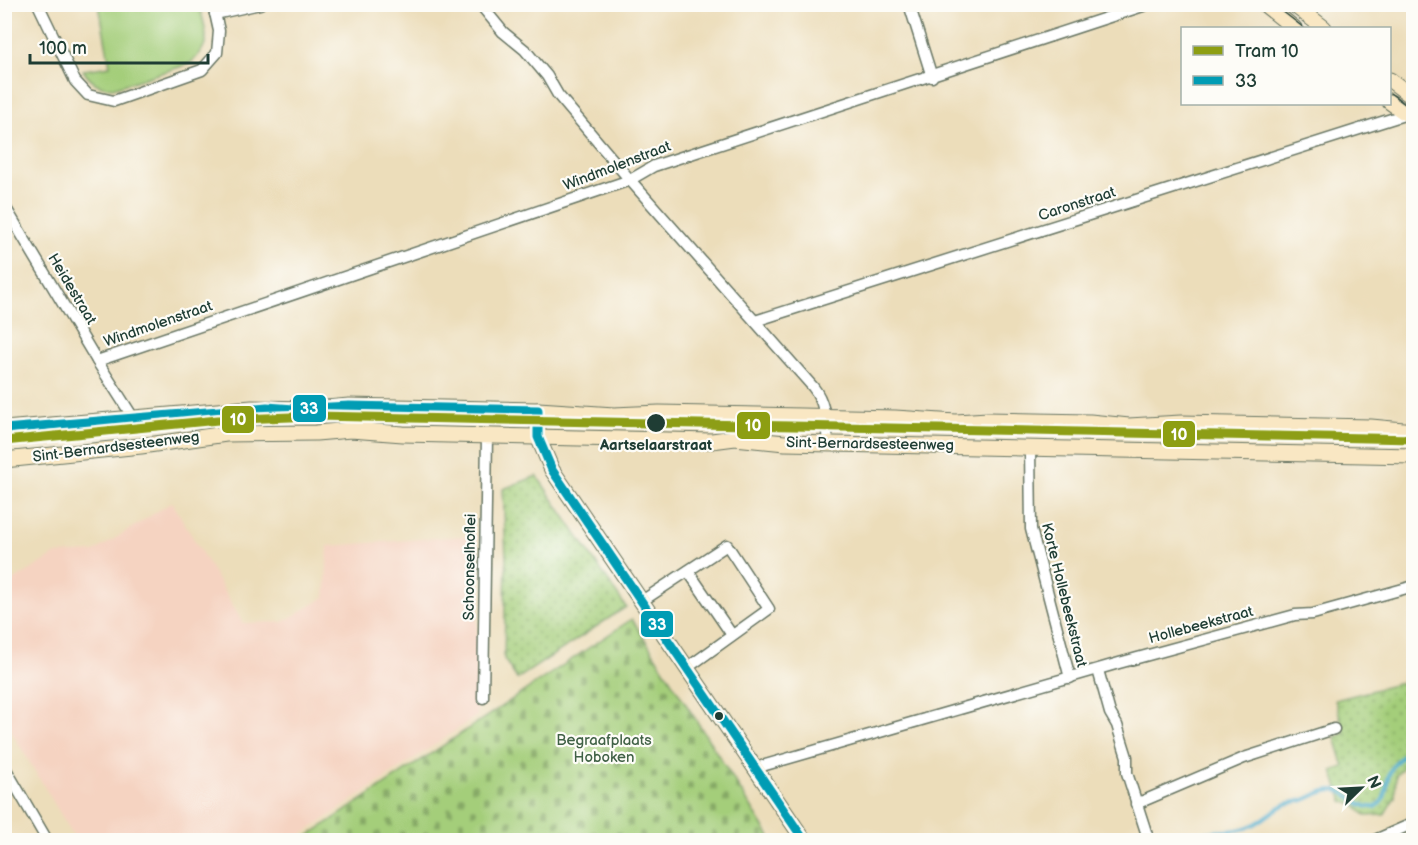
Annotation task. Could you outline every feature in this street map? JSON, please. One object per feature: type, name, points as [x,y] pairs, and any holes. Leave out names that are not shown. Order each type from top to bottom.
[{"type":"main road","points":[[1264,4],[1293,27]]},
{"type":"main road","points":[[1293,4],[1323,27]]},
{"type":"main road","points":[[1391,82],[1413,98]]},
{"type":"main road","points":[[1391,103],[1410,117]]},
{"type":"main road","name":"Sint-Bernardsesteenweg","points":[[4,429],[267,407],[294,409],[349,406],[538,410],[614,415],[659,413],[956,422],[987,420],[1090,422],[1129,426],[1181,423],[1359,427],[1413,431]]},
{"type":"main road","points":[[538,410],[537,437],[552,470],[804,840]]},
{"type":"main road","name":"Sint-Bernardsesteenweg","points":[[4,460],[234,434],[316,433],[351,430],[487,436],[712,441],[735,438],[785,443],[1413,456]]},
{"type":"street","points":[[38,4],[75,81],[88,95],[114,101],[202,70],[217,53],[219,31],[214,9],[260,4]]},
{"type":"street","points":[[480,4],[503,32],[525,51],[547,76],[558,95],[630,180],[817,392],[826,417],[828,443]]},
{"type":"street","points":[[909,4],[932,77]]},
{"type":"street","name":"Windmolenstraat","points":[[97,361],[630,180],[654,166],[932,77],[1149,4]]},
{"type":"street","name":"Caronstraat","points":[[755,321],[1410,117]]},
{"type":"street","name":"Heidestraat","points":[[4,205],[9,224],[134,419]]},
{"type":"street","name":"Schoonselhoflei","points":[[483,698],[487,436]]},
{"type":"street","name":"Korte Hollebeekstraat","points":[[1030,447],[1031,530],[1070,678]]},
{"type":"street","points":[[642,601],[727,545],[769,609],[687,668]]},
{"type":"street","points":[[688,571],[732,635]]},
{"type":"street","name":"Hollebeekstraat","points":[[755,768],[1295,615],[1313,614],[1413,586]]},
{"type":"street","points":[[1098,670],[1110,712],[1117,726],[1126,757],[1127,773],[1146,835]]},
{"type":"street","points":[[1136,804],[1244,758],[1334,729]]},
{"type":"street","points":[[4,766],[46,840]]},
{"type":"street","points":[[1375,840],[1413,823]]},
{"type":"shaded area","points":[[172,502],[243,623],[283,622],[325,597],[328,546],[477,535],[477,716],[294,840],[76,840],[5,721],[5,586],[56,554],[94,552]]},
{"type":"green space","points":[[99,5],[199,5],[206,30],[205,44],[197,57],[189,64],[113,88],[99,85],[92,81],[83,70],[110,66]]},
{"type":"green space","points":[[537,476],[626,607],[517,679],[504,659],[506,558],[503,489]]},
{"type":"green space","name":"Begraafplaats Hoboken","points":[[632,619],[772,840],[302,840]]},
{"type":"green space","points":[[1413,680],[1413,757],[1396,775],[1395,797],[1384,815],[1366,816],[1355,806],[1343,801],[1332,771],[1344,767],[1335,737],[1345,733],[1335,700]]},
{"type":"waterway","points":[[1189,840],[1204,833],[1243,829],[1286,804],[1327,791],[1341,791],[1365,806],[1376,807],[1385,795],[1392,768],[1400,758],[1414,748]]},
{"type":"tram line","points":[[1273,4],[1303,27]]},
{"type":"tram line","points":[[1391,94],[1414,111]]},
{"type":"tram line","name":"10","points":[[4,441],[218,420],[316,416],[1414,439]]},
{"type":"transit line","name":"33","points":[[4,429],[267,407],[294,409],[349,406],[538,410],[538,437],[552,470],[804,840]]},
{"type":"place","name":"Aartselaarstraat","points":[[656,423]]}]
